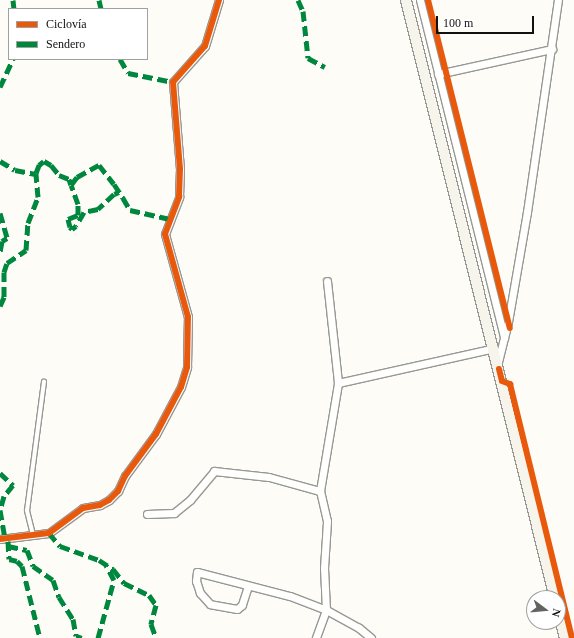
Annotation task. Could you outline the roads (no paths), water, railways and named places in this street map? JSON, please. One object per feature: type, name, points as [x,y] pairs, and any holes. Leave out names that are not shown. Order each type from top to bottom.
[{"type":"main road","points":[[406,0],[498,362],[553,590]]},
{"type":"street","points":[[0,539],[49,533],[83,508],[100,505],[118,491],[125,476],[156,434],[182,387],[187,367],[188,318],[164,234],[179,197],[180,170],[173,82],[205,46],[219,0]]},
{"type":"street","points":[[420,0],[504,340]]},
{"type":"street","points":[[498,362],[504,340],[511,301],[552,49],[558,0]]},
{"type":"street","points":[[438,74],[552,49]]},
{"type":"street","points":[[316,638],[326,610],[324,568],[327,521],[320,491],[338,383],[327,281]]},
{"type":"street","points":[[496,304],[503,307],[511,301]]},
{"type":"street","points":[[338,383],[494,348]]},
{"type":"street","points":[[147,514],[174,513],[190,500],[214,471],[269,477],[320,491]]},
{"type":"street","points":[[248,586],[242,605],[237,609],[210,604],[200,593],[196,581],[197,572],[290,596],[326,610],[359,628],[371,638]]},
{"type":"lane","points":[[33,536],[27,511],[44,382]]}]
